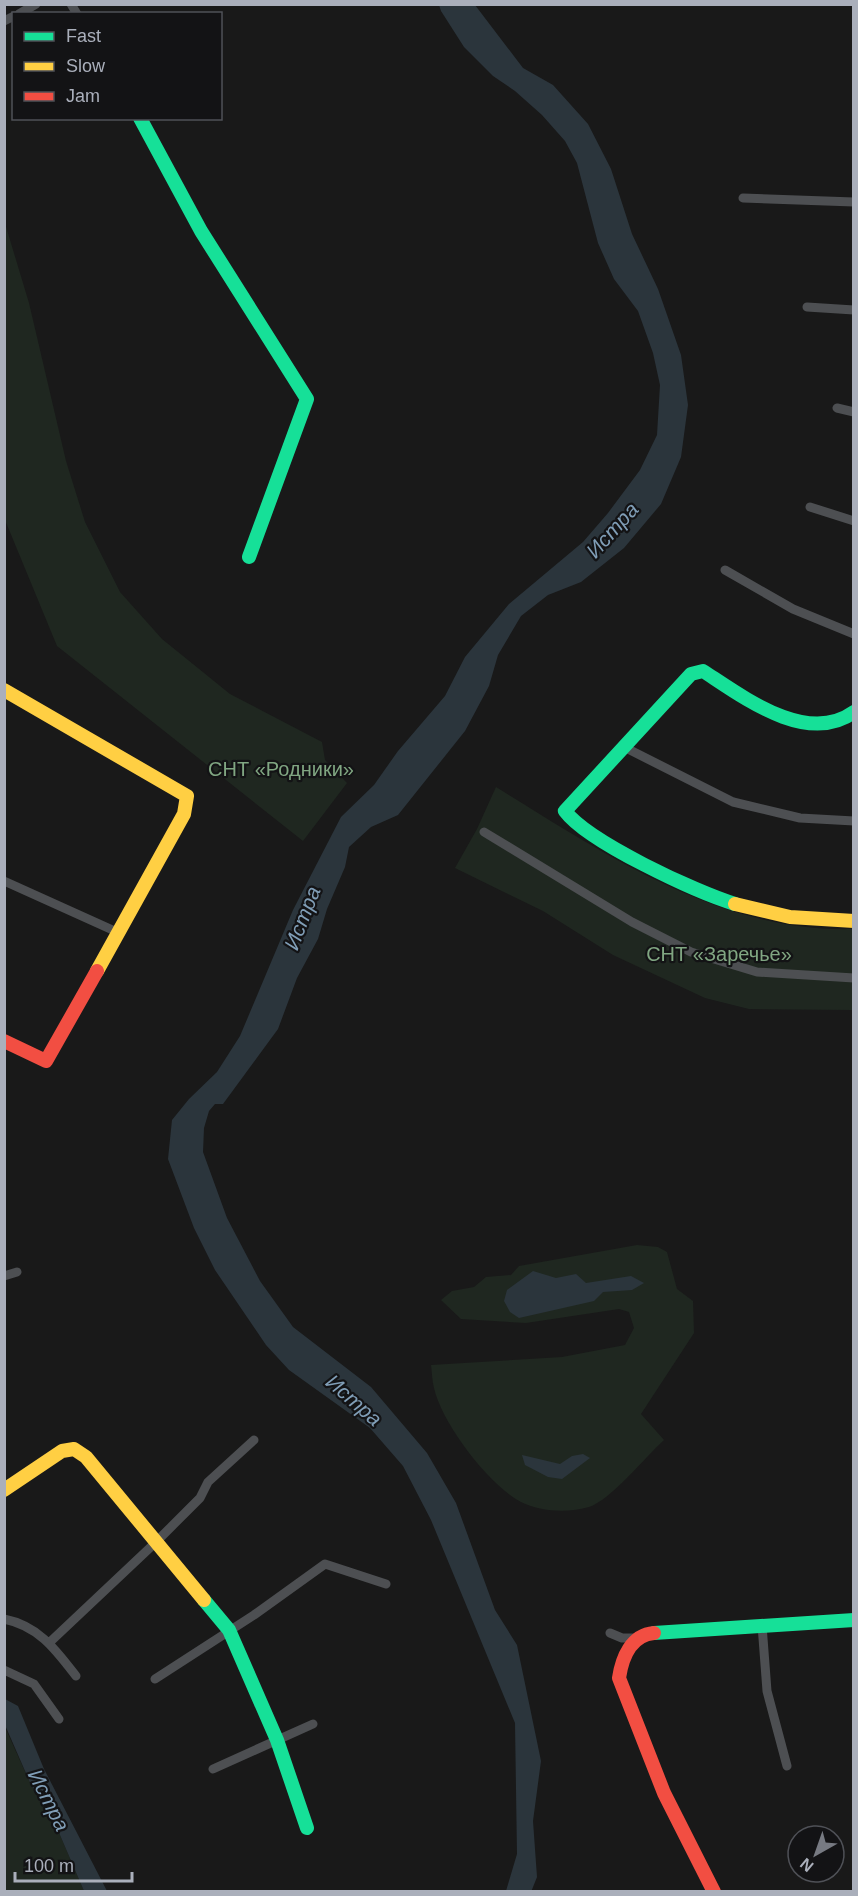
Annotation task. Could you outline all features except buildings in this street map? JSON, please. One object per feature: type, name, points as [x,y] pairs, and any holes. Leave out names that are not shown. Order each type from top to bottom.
[{"type":"street","points":[[22,12],[36,4]]},
{"type":"street","points":[[141,120],[201,231],[307,399],[249,557]]},
{"type":"street","points":[[743,198],[854,202]]},
{"type":"street","points":[[807,308],[854,310]]},
{"type":"street","points":[[837,408],[854,412]]},
{"type":"street","points":[[810,507],[854,521]]},
{"type":"street","points":[[725,570],[793,609],[854,634]]},
{"type":"street","points":[[854,712],[826,726],[814,725],[761,704],[703,671],[691,674],[565,811],[573,822],[669,876],[716,897],[754,910],[793,917],[854,921]]},
{"type":"street","points":[[4,690],[187,796],[184,814],[46,1060],[4,1041]]},
{"type":"street","points":[[624,747],[733,802],[800,818],[854,821]]},
{"type":"street","points":[[484,832],[632,922],[692,952],[758,972],[813,978],[854,978]]},
{"type":"street","points":[[4,881],[117,932]]},
{"type":"street","points":[[4,1276],[17,1272]]},
{"type":"street","points":[[50,1642],[155,1543],[200,1498],[208,1482],[254,1440]]},
{"type":"street","points":[[4,1490],[62,1451],[74,1449],[86,1456],[155,1543],[229,1630],[277,1740],[307,1828]]},
{"type":"street","points":[[156,1679],[325,1564],[386,1584]]},
{"type":"street","points":[[4,1618],[15,1621],[50,1642],[76,1676]]},
{"type":"street","points":[[610,1633],[622,1638],[637,1638],[662,1632],[854,1620]]},
{"type":"street","points":[[762,1625],[767,1691],[787,1766]]},
{"type":"street","points":[[637,1638],[621,1663],[619,1678],[664,1793],[714,1892]]},
{"type":"street","points":[[4,1670],[33,1684],[59,1719]]},
{"type":"street","points":[[213,1770],[313,1724]]},
{"type":"green space","name":"СНТ «Родники»","points":[[4,220],[29,303],[66,461],[85,522],[120,592],[162,639],[230,694],[322,742],[325,760],[347,783],[303,841],[57,646],[5,520]]},
{"type":"green space","name":"СНТ «Заречье»","points":[[496,787],[622,862],[666,885],[711,903],[757,918],[804,927],[853,929],[853,1010],[749,1009],[705,998],[613,955],[543,911],[455,868],[477,829]]},
{"type":"green space","points":[[637,1245],[658,1247],[667,1252],[677,1289],[693,1301],[694,1333],[641,1414],[664,1440],[608,1496],[589,1507],[555,1510],[537,1508],[521,1502],[508,1494],[482,1468],[468,1452],[446,1419],[433,1385],[431,1365],[562,1357],[625,1345],[634,1328],[629,1312],[619,1309],[526,1323],[461,1319],[441,1300],[452,1291],[474,1287],[486,1277],[511,1275],[519,1266]]},
{"type":"green space","points":[[4,1725],[32,1787],[45,1800],[84,1891],[5,1891]]},
{"type":"water","name":"Истра","points":[[439,5],[475,5],[523,68],[553,85],[588,124],[611,169],[632,234],[658,289],[681,355],[688,405],[681,457],[661,504],[624,548],[581,582],[548,595],[521,616],[498,655],[489,686],[465,731],[398,815],[371,827],[349,847],[345,867],[327,909],[318,939],[297,978],[278,1029],[223,1104],[215,1104],[209,1111],[204,1128],[203,1152],[227,1218],[260,1281],[293,1327],[371,1387],[427,1453],[456,1503],[495,1610],[517,1645],[541,1761],[533,1821],[537,1877],[531,1892],[506,1891],[517,1854],[515,1723],[431,1520],[403,1466],[370,1428],[289,1370],[266,1345],[215,1270],[194,1228],[168,1159],[172,1120],[189,1099],[217,1072],[240,1036],[293,910],[341,817],[374,785],[398,751],[445,696],[465,657],[509,604],[583,542],[608,513],[640,470],[657,435],[660,385],[653,353],[638,311],[614,279],[598,243],[577,163],[565,141],[542,115],[515,91],[493,76],[464,47]]},
{"type":"water","points":[[533,1271],[556,1278],[576,1274],[586,1283],[631,1276],[644,1283],[632,1290],[603,1292],[594,1301],[519,1318],[510,1312],[504,1301],[507,1290]]},
{"type":"water","points":[[583,1454],[590,1458],[562,1479],[548,1477],[525,1465],[522,1455],[560,1464],[572,1456]]},
{"type":"water","name":"Истра","points":[[5,1699],[18,1706],[44,1769],[107,1891],[84,1891],[45,1800],[32,1787],[5,1725]]},
{"type":"traffic: fast","points":[[141,120],[201,231],[307,399],[249,557]]},
{"type":"traffic: fast","points":[[735,904],[695,889],[644,865],[596,837],[565,811],[691,674],[703,671],[756,704],[796,721],[816,724],[836,721],[854,712]]},
{"type":"traffic: fast","points":[[204,1600],[229,1630],[277,1740],[307,1828]]},
{"type":"traffic: fast","points":[[654,1633],[854,1620]]},
{"type":"traffic: slow","points":[[4,690],[187,796],[184,814],[97,971]]},
{"type":"traffic: slow","points":[[735,904],[790,917],[854,921]]},
{"type":"traffic: slow","points":[[4,1490],[62,1451],[74,1449],[86,1457],[204,1600]]},
{"type":"traffic: jam","points":[[4,1041],[46,1061],[97,971]]},
{"type":"traffic: jam","points":[[654,1633],[639,1638],[629,1649],[622,1663],[619,1678],[664,1793],[714,1892]]}]
